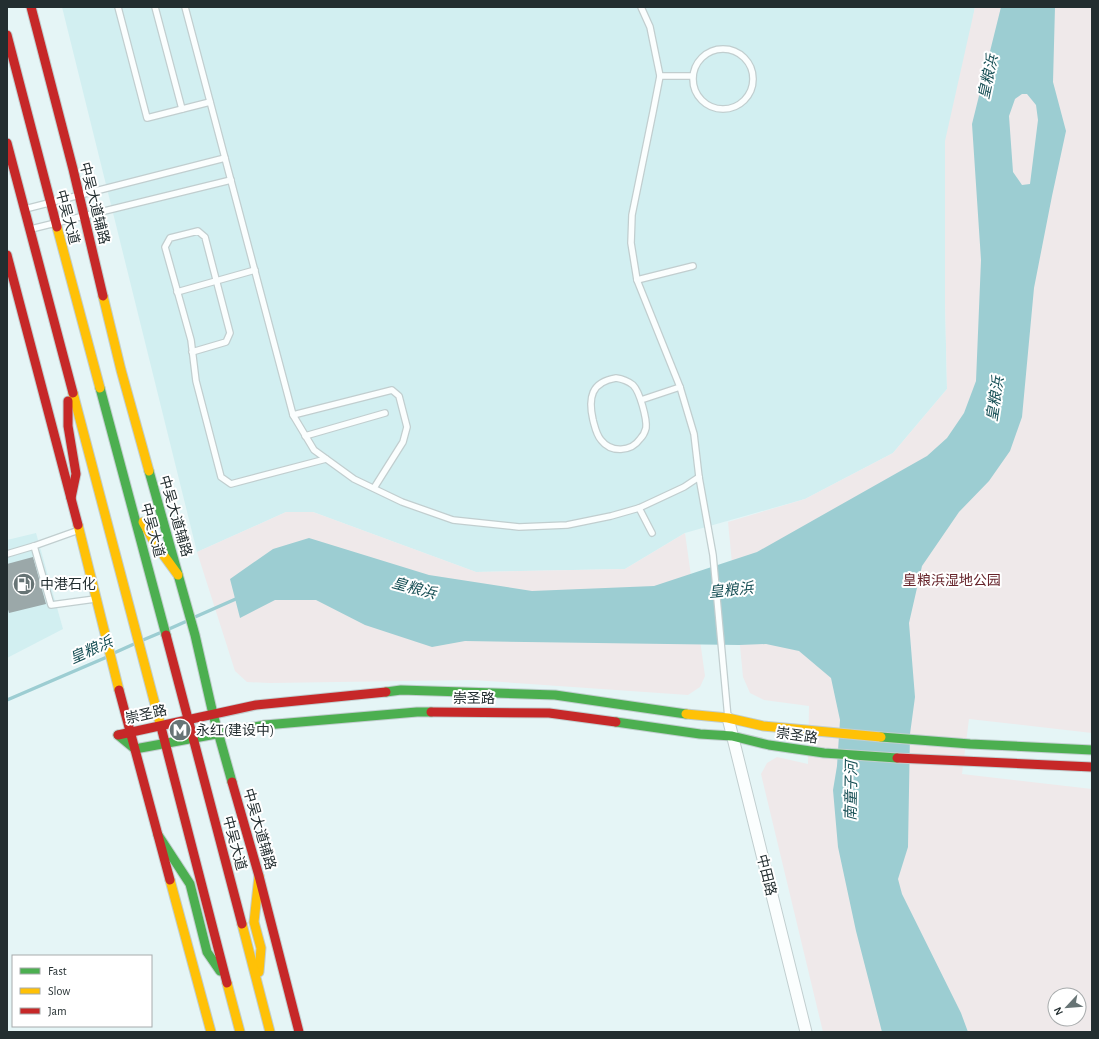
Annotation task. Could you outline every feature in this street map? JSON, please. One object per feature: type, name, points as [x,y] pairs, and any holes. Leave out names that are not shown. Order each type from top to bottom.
[{"type":"main road","name":"中吴大道辅路","points":[[31,7],[79,195],[121,370],[195,635],[214,714],[259,876],[299,1032]]},
{"type":"main road","name":"中吴大道","points":[[7,35],[55,223],[189,719],[270,1032]]},
{"type":"main road","points":[[7,143],[240,1032]]},
{"type":"main road","points":[[10,190],[30,229]]},
{"type":"main road","points":[[7,255],[97,598],[130,732],[211,1032]]},
{"type":"main road","points":[[68,377],[68,426],[76,474],[71,498]]},
{"type":"main road","points":[[129,495],[154,542],[178,575]]},
{"type":"main road","name":"崇圣路","points":[[1092,750],[970,744],[820,732],[763,726],[728,718],[697,716],[554,695],[401,690],[256,705],[118,735],[135,749],[265,724],[424,712],[549,713],[700,734],[732,736],[768,745],[824,753],[968,762],[1092,767]]},
{"type":"main road","points":[[158,835],[190,884],[207,952],[227,982]]},
{"type":"main road","points":[[258,986],[261,948],[254,922],[259,876]]},
{"type":"street","name":"中田路","points":[[728,718],[806,1032]]},
{"type":"lane","points":[[118,7],[147,118],[210,102]]},
{"type":"lane","points":[[155,7],[182,109]]},
{"type":"lane","points":[[185,7],[293,415],[314,450],[354,479],[402,502],[453,520],[519,527],[567,525],[611,516],[639,508],[684,487],[699,477]]},
{"type":"lane","points":[[640,7],[650,27],[660,76],[632,215],[631,242],[637,280],[680,387],[694,434],[699,477],[713,555],[728,718]]},
{"type":"lane","points":[[727,48],[736,51],[744,57],[750,65],[753,75],[753,84],[749,94],[743,102],[734,107],[724,109],[714,108],[705,103],[698,96],[693,87],[692,76],[700,58],[708,52],[727,48]]},
{"type":"lane","points":[[660,76],[692,76]]},
{"type":"lane","points":[[25,209],[225,158]]},
{"type":"lane","points":[[30,229],[231,180]]},
{"type":"lane","points":[[192,352],[226,342],[230,332],[205,237],[198,231],[170,238],[165,247],[191,340],[192,352],[196,381],[221,477],[231,484],[326,459]]},
{"type":"lane","points":[[637,280],[693,266]]},
{"type":"lane","points":[[177,292],[254,270]]},
{"type":"lane","points":[[616,378],[625,380],[635,388],[641,400],[646,428],[638,442],[632,447],[624,449],[616,449],[608,446],[597,434],[590,407],[592,394],[600,384],[608,379],[616,378]]},
{"type":"lane","points":[[641,400],[680,387]]},
{"type":"lane","points":[[293,415],[392,390],[399,396],[408,427],[402,442],[374,488]]},
{"type":"lane","points":[[305,436],[385,413]]},
{"type":"lane","points":[[639,508],[652,533]]},
{"type":"lane","points":[[7,554],[79,530]]},
{"type":"lane","points":[[34,546],[51,605],[97,598]]},
{"type":"shaded area","points":[[62,7],[975,7],[945,302],[947,389],[893,453],[805,499],[685,533],[625,569],[476,572],[313,512],[286,512],[197,552]]},
{"type":"shaded area","points":[[36,533],[63,629],[7,658],[7,540]]},
{"type":"green space","name":"皇粮浜湿地公园","points":[[975,7],[1092,7],[1092,733],[969,719],[962,774],[1092,789],[1092,1032],[823,1032],[761,774],[767,763],[777,757],[808,764],[809,706],[764,700],[750,693],[743,677],[728,522],[805,499],[893,453],[947,389],[945,302],[945,141]]},
{"type":"green space","points":[[286,512],[313,512],[476,572],[625,569],[685,533],[705,676],[700,687],[688,695],[473,680],[270,683],[247,682],[235,671],[197,552]]},
{"type":"water","name":"南童子河","points":[[1001,7],[1055,7],[1053,82],[1066,131],[1034,288],[1022,417],[1010,451],[989,481],[959,512],[922,566],[909,623],[915,697],[910,734],[908,847],[898,879],[902,894],[961,1013],[968,1032],[882,1032],[856,931],[838,847],[833,790],[837,766],[840,720],[831,678],[799,651],[766,644],[739,645],[465,641],[432,647],[365,625],[316,600],[275,600],[240,618],[230,579],[273,549],[309,538],[429,575],[532,591],[654,586],[757,552],[927,456],[947,438],[964,413],[976,381],[981,260],[972,124]],"holes":[[[1022,94],[1027,94],[1036,105],[1038,120],[1030,184],[1022,185],[1013,172],[1009,116],[1015,99]]]},
{"type":"building","name":"中港石化","points":[[33,557],[46,604],[9,613],[7,606],[7,564]]},
{"type":"waterway","name":"皇粮浜","points":[[195,617],[238,598]]},
{"type":"waterway","name":"皇粮浜","points":[[169,629],[187,621]]},
{"type":"waterway","name":"皇粮浜","points":[[143,640],[162,632]]},
{"type":"waterway","name":"皇粮浜","points":[[114,653],[134,644]]},
{"type":"waterway","name":"皇粮浜","points":[[7,700],[107,657]]},
{"type":"traffic: fast","points":[[100,388],[166,635]]},
{"type":"traffic: fast","points":[[149,471],[195,635],[213,714],[232,782]]},
{"type":"traffic: fast","points":[[386,692],[401,690],[555,695],[686,714]]},
{"type":"traffic: fast","points":[[118,735],[135,749],[265,725],[431,712]]},
{"type":"traffic: fast","points":[[616,722],[700,734],[732,736],[769,745],[824,753],[897,758]]},
{"type":"traffic: fast","points":[[881,737],[970,744],[1092,750]]},
{"type":"traffic: fast","points":[[158,835],[190,884],[207,952],[220,971]]},
{"type":"traffic: slow","points":[[57,227],[100,388]]},
{"type":"traffic: slow","points":[[103,296],[121,370],[149,471]]},
{"type":"traffic: slow","points":[[73,393],[161,727]]},
{"type":"traffic: slow","points":[[143,522],[154,542],[178,575]]},
{"type":"traffic: slow","points":[[78,525],[119,690]]},
{"type":"traffic: slow","points":[[686,714],[728,718],[763,726],[881,737]]},
{"type":"traffic: slow","points":[[259,876],[254,922],[261,948],[259,972]]},
{"type":"traffic: slow","points":[[170,880],[211,1032]]},
{"type":"traffic: slow","points":[[242,924],[270,1032]]},
{"type":"traffic: slow","points":[[227,983],[240,1032]]},
{"type":"traffic: jam","points":[[31,7],[73,169],[103,296]]},
{"type":"traffic: jam","points":[[7,35],[57,227]]},
{"type":"traffic: jam","points":[[7,143],[73,393]]},
{"type":"traffic: jam","points":[[7,255],[78,525]]},
{"type":"traffic: jam","points":[[68,401],[68,426],[76,474],[71,498]]},
{"type":"traffic: jam","points":[[166,635],[242,924]]},
{"type":"traffic: jam","points":[[119,690],[170,880]]},
{"type":"traffic: jam","points":[[118,735],[256,705],[386,692]]},
{"type":"traffic: jam","points":[[431,712],[549,713],[616,722]]},
{"type":"traffic: jam","points":[[161,727],[227,983]]},
{"type":"traffic: jam","points":[[897,758],[1092,767]]},
{"type":"traffic: jam","points":[[232,782],[259,876],[299,1032]]},
{"type":"place","name":"中港石化","points":[[24,584]]},
{"type":"place","name":"永红(建设中)","points":[[180,730]]}]
